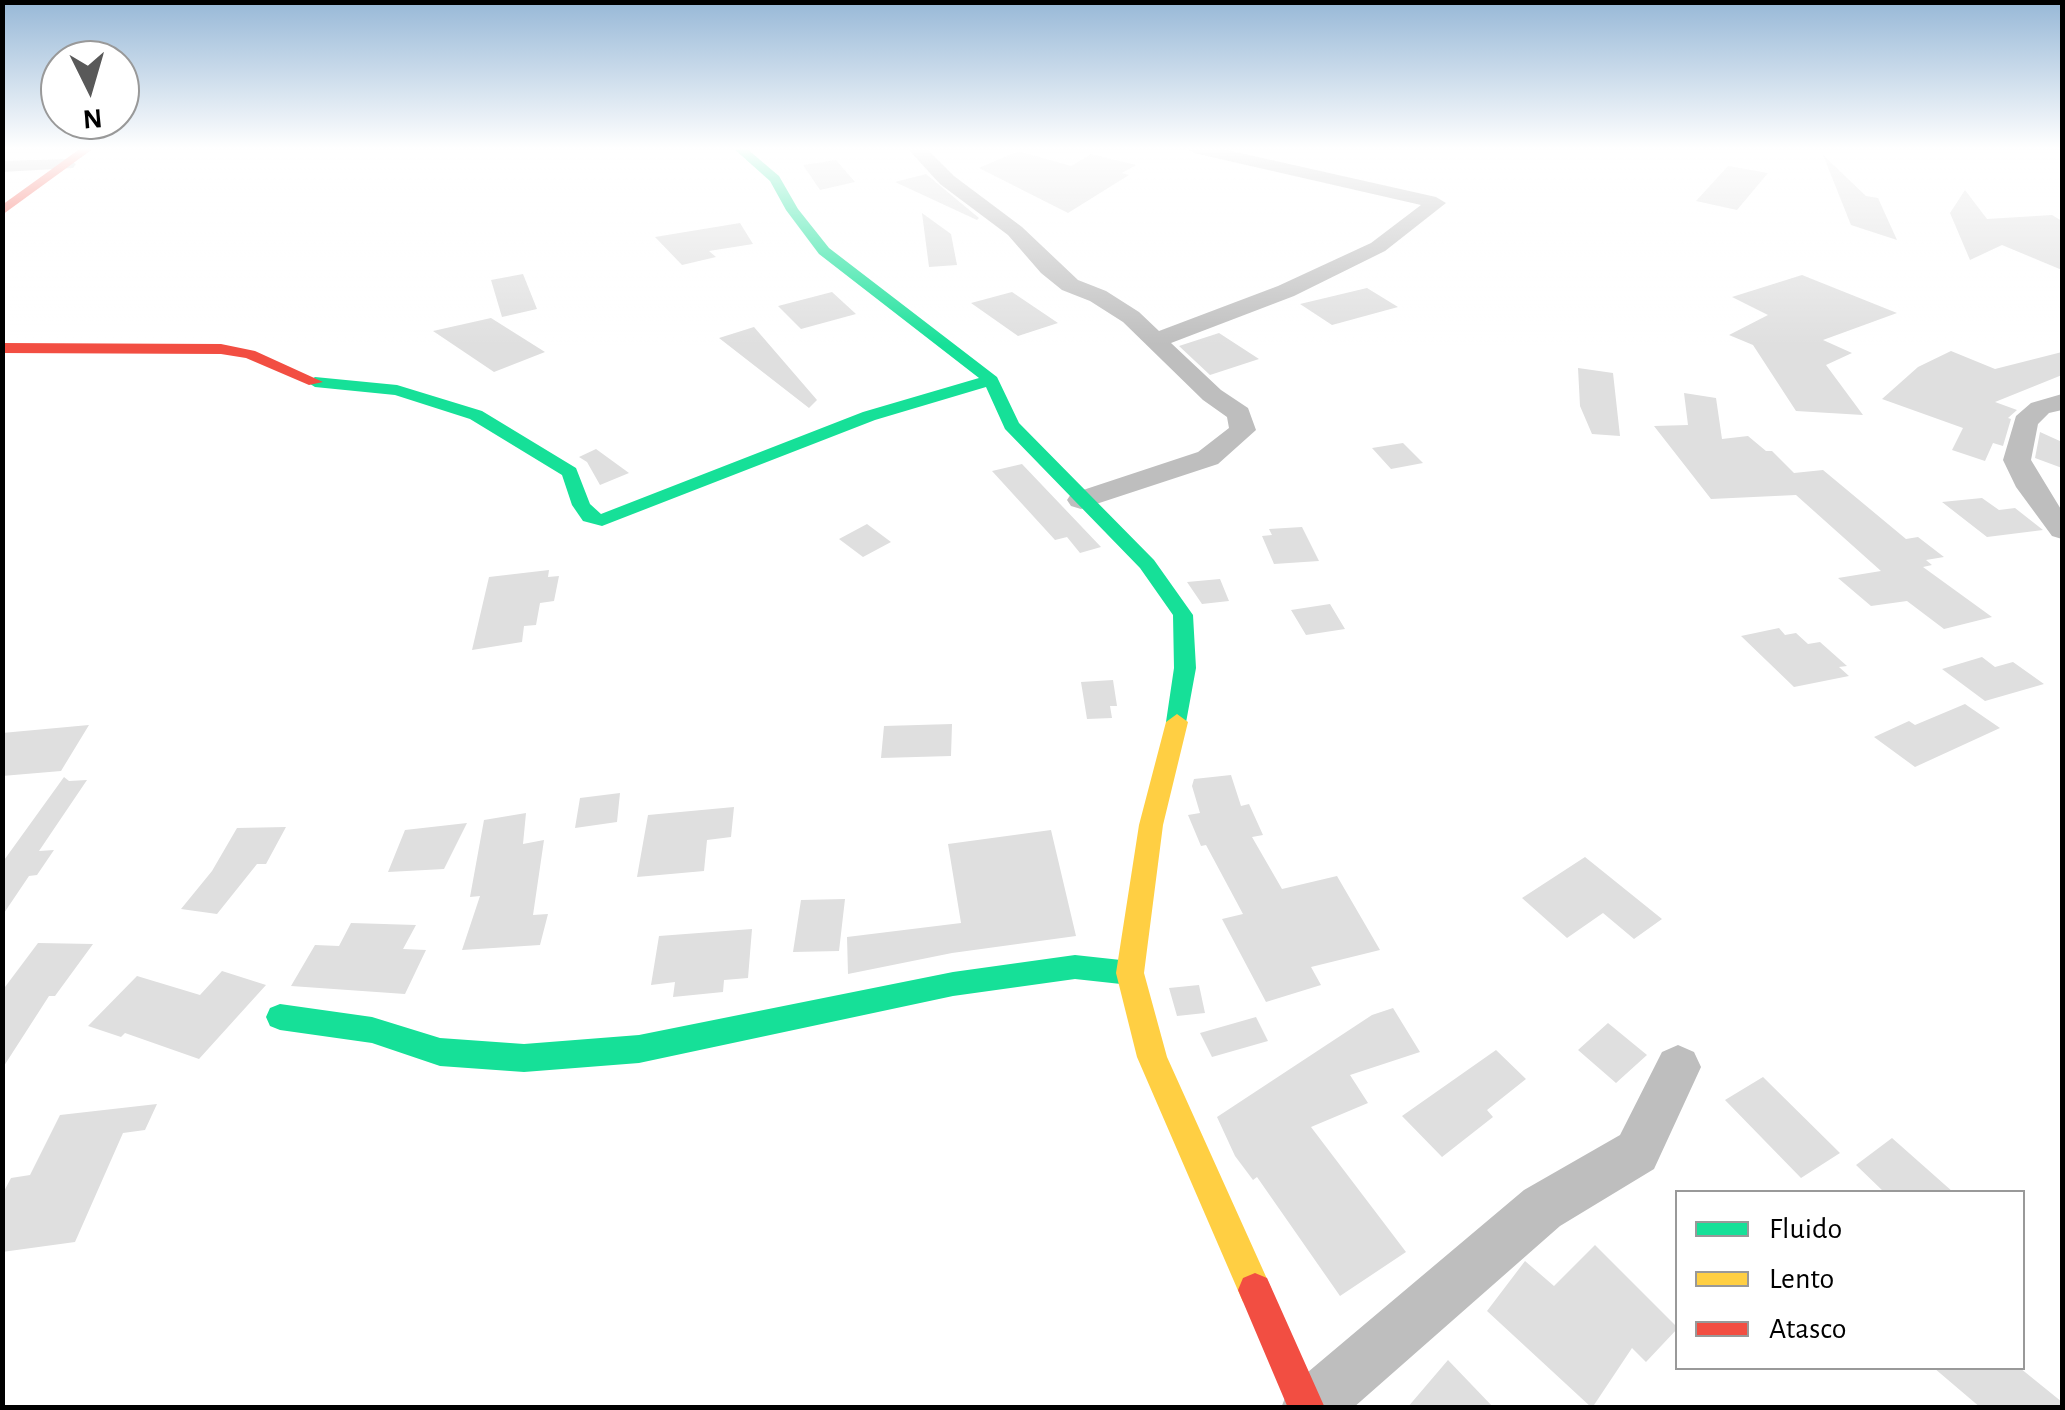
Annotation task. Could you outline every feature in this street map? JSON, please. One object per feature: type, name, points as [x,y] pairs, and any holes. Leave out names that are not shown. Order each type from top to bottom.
[{"type":"street","points":[[795,214],[824,252],[991,380],[1011,425],[1147,564],[1183,616],[1185,668],[1181,708],[1151,825],[1130,973],[1152,1056],[1308,1408],[1542,1208],[1637,1152],[1678,1067]]},
{"type":"street","points":[[992,214],[1070,285],[1098,296],[1158,340],[1212,396],[1240,414],[1244,430],[1208,458],[1082,500]]},
{"type":"street","points":[[1158,340],[1286,291],[1378,247],[1422,214]]},
{"type":"street","points":[[2,348],[221,350],[250,354],[297,377],[324,384],[397,390],[428,397],[476,415],[570,472],[581,505],[590,518],[602,520],[869,416],[991,380]]},
{"type":"street","points":[[2062,402],[2040,408],[2025,422],[2017,460],[2030,487],[2062,530]]},
{"type":"street","points":[[280,1016],[372,1030],[440,1052],[524,1058],[639,1049],[1006,977],[1076,967],[1130,973]]},
{"type":"building","points":[[922,214],[951,234],[957,265],[929,267]]},
{"type":"building","points":[[1847,214],[1885,214],[1897,240],[1851,225]]},
{"type":"building","points":[[1950,214],[1983,214],[1987,219],[2052,215],[2062,221],[2062,270],[2002,245],[1970,260]]},
{"type":"building","points":[[740,223],[753,244],[709,251],[716,257],[682,265],[655,237]]},
{"type":"building","points":[[523,274],[537,309],[502,317],[491,280]]},
{"type":"building","points":[[1802,275],[1897,313],[1823,340],[1852,353],[1826,365],[1863,415],[1796,411],[1753,345],[1729,335],[1768,315],[1732,297]]},
{"type":"building","points":[[1367,288],[1398,307],[1332,325],[1300,304]]},
{"type":"building","points":[[832,292],[856,314],[801,329],[778,306]]},
{"type":"building","points":[[1012,292],[1058,323],[1018,336],[971,303]]},
{"type":"building","points":[[491,318],[545,352],[494,372],[433,331]]},
{"type":"building","points":[[754,327],[817,400],[809,408],[719,338]]},
{"type":"building","points":[[1219,333],[1259,359],[1210,375],[1179,346]]},
{"type":"building","points":[[1951,351],[1995,369],[2062,352],[2062,375],[1995,402],[2017,410],[2008,418],[2011,419],[2003,446],[1993,443],[1985,461],[1952,450],[1963,428],[1882,399],[1918,367]]},
{"type":"building","points":[[1578,368],[1613,373],[1620,436],[1592,434],[1580,406]]},
{"type":"building","points":[[1684,393],[1716,398],[1722,439],[1748,436],[1766,451],[1772,451],[1794,473],[1823,470],[1906,539],[1918,537],[1944,557],[1926,560],[1932,565],[1923,567],[1992,617],[1944,629],[1907,601],[1871,606],[1838,578],[1881,571],[1796,495],[1711,499],[1654,426],[1688,425]]},
{"type":"building","points":[[2040,432],[2062,442],[2062,468],[2035,458]]},
{"type":"building","points":[[1403,443],[1423,463],[1391,469],[1372,448]]},
{"type":"building","points":[[596,449],[629,473],[600,485],[587,462],[579,457]]},
{"type":"building","points":[[1022,464],[1101,547],[1080,553],[1067,537],[1055,540],[992,471]]},
{"type":"building","points":[[1982,498],[1999,510],[2015,508],[2043,530],[1987,537],[1942,502]]},
{"type":"building","points":[[867,524],[891,542],[863,557],[839,539]]},
{"type":"building","points":[[1302,527],[1319,561],[1274,564],[1262,536],[1272,535],[1269,529]]},
{"type":"building","points":[[549,570],[548,577],[559,576],[554,601],[540,603],[536,625],[524,626],[522,642],[472,650],[489,577]]},
{"type":"building","points":[[1220,579],[1229,601],[1202,604],[1187,582]]},
{"type":"building","points":[[1330,604],[1345,629],[1306,635],[1291,610]]},
{"type":"building","points":[[1779,628],[1785,635],[1796,633],[1808,644],[1820,642],[1847,666],[1839,667],[1849,676],[1794,687],[1741,636]]},
{"type":"building","points":[[1982,657],[1995,667],[2013,662],[2044,684],[1985,701],[1942,669]]},
{"type":"building","points":[[1113,680],[1117,706],[1110,706],[1112,718],[1087,719],[1081,682]]},
{"type":"building","points":[[1965,704],[2000,728],[1915,767],[1874,737],[1909,721],[1915,725]]},
{"type":"building","points":[[952,724],[951,756],[881,758],[884,726]]},
{"type":"building","points":[[89,725],[61,771],[2,776],[2,733]]},
{"type":"building","points":[[1231,775],[1241,806],[1249,804],[1263,835],[1252,837],[1282,889],[1337,876],[1380,950],[1311,967],[1321,985],[1266,1002],[1222,919],[1243,914],[1206,845],[1201,846],[1188,815],[1200,813],[1192,786],[1194,779]]},
{"type":"building","points":[[64,777],[69,781],[87,780],[39,851],[54,850],[37,875],[29,876],[2,916],[2,863]]},
{"type":"building","points":[[620,793],[617,822],[575,828],[580,798]]},
{"type":"building","points":[[734,807],[731,837],[707,840],[704,871],[637,877],[648,815]]},
{"type":"building","points":[[526,813],[523,844],[544,840],[533,915],[548,914],[540,945],[462,950],[480,896],[470,897],[484,820]]},
{"type":"building","points":[[467,823],[444,869],[388,872],[405,830]]},
{"type":"building","points":[[286,827],[266,864],[257,864],[217,914],[181,909],[212,871],[237,828]]},
{"type":"building","points":[[1051,830],[1076,936],[952,953],[848,974],[847,937],[961,923],[948,844]]},
{"type":"building","points":[[1585,857],[1662,919],[1634,939],[1603,913],[1567,938],[1522,898]]},
{"type":"building","points":[[845,899],[839,951],[793,952],[801,900]]},
{"type":"building","points":[[351,923],[416,925],[403,949],[426,950],[405,994],[291,986],[315,945],[339,946]]},
{"type":"building","points":[[752,929],[748,978],[724,980],[723,992],[673,997],[675,982],[651,985],[659,936]]},
{"type":"building","points":[[38,943],[93,944],[55,996],[49,996],[2,1069],[2,991]]},
{"type":"building","points":[[222,971],[266,985],[199,1059],[125,1033],[121,1037],[88,1026],[137,976],[200,995]]},
{"type":"building","points":[[1199,985],[1205,1013],[1177,1016],[1169,988]]},
{"type":"building","points":[[1393,1008],[1420,1052],[1350,1075],[1368,1103],[1311,1127],[1406,1252],[1340,1296],[1257,1177],[1253,1180],[1235,1156],[1217,1117],[1372,1015]]},
{"type":"building","points":[[1256,1017],[1268,1041],[1212,1057],[1200,1033]]},
{"type":"building","points":[[1608,1023],[1647,1055],[1616,1083],[1578,1050]]},
{"type":"building","points":[[1496,1050],[1526,1079],[1487,1110],[1493,1117],[1442,1157],[1402,1116]]},
{"type":"building","points":[[1763,1077],[1840,1153],[1801,1178],[1725,1100]]},
{"type":"building","points":[[157,1104],[145,1130],[123,1133],[75,1242],[2,1252],[2,1195],[11,1178],[30,1175],[60,1115]]},
{"type":"building","points":[[1892,1138],[1951,1190],[1882,1190],[1856,1165]]},
{"type":"building","points":[[1595,1245],[1675,1325],[1675,1331],[1646,1362],[1632,1348],[1592,1408],[1487,1311],[1525,1261],[1554,1286]]},
{"type":"building","points":[[1448,1360],[1494,1408],[1407,1408]]},
{"type":"building","points":[[1936,1370],[2022,1370],[2062,1402],[2062,1408],[1981,1408]]},
{"type":"traffic: fast","points":[[795,214],[824,251],[991,380],[1011,425],[1147,564],[1183,615],[1185,668],[1177,722]]},
{"type":"traffic: fast","points":[[315,382],[397,390],[476,415],[570,472],[581,505],[590,517],[602,520],[869,416],[991,380]]},
{"type":"traffic: fast","points":[[280,1017],[372,1030],[440,1052],[524,1058],[639,1049],[953,984],[1075,967],[1130,973]]},
{"type":"traffic: slow","points":[[1177,722],[1151,825],[1130,973],[1152,1057],[1255,1290]]},
{"type":"traffic: jam","points":[[2,348],[221,349],[250,354],[315,382]]},
{"type":"traffic: jam","points":[[1255,1290],[1307,1408]]}]
